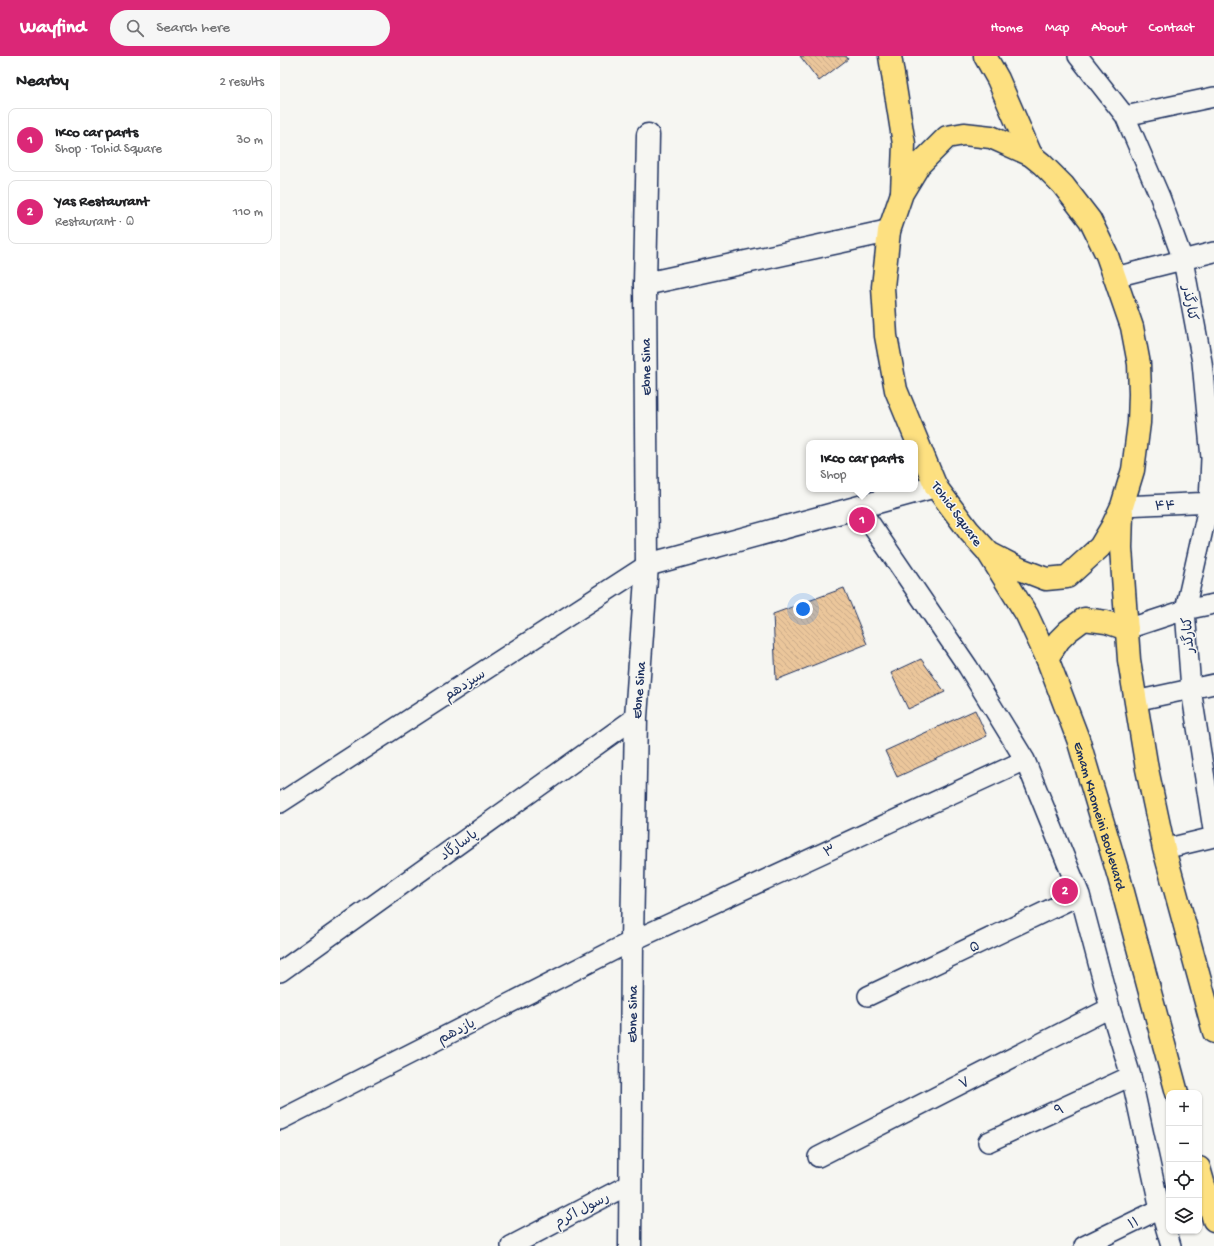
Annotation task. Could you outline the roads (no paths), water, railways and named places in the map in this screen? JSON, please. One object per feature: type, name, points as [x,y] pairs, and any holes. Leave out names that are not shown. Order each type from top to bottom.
[{"type":"main road","points":[[890,56],[904,144],[902,193]]},
{"type":"main road","points":[[985,56],[1001,86],[1031,155]]},
{"type":"main road","name":"Tohid Square","points":[[917,440],[896,390],[886,336],[883,287],[889,231],[902,193],[919,165],[947,137],[964,134],[991,137],[1031,155],[1063,185],[1090,220],[1107,255],[1132,327],[1139,364],[1139,423],[1133,470],[1122,506],[1100,547],[1067,577],[1046,579],[1020,569],[988,553],[969,531],[936,486],[918,443]]},
{"type":"main road","points":[[1122,506],[1121,548],[1129,660],[1135,701],[1147,769],[1164,849],[1214,1032]]},
{"type":"main road","name":"Emam Khomeini Boulevard","points":[[988,553],[1027,615],[1047,658],[1078,739],[1120,877],[1176,1090]]},
{"type":"main road","points":[[1047,658],[1059,640],[1084,619],[1106,622],[1127,629]]},
{"type":"main road","points":[[1202,1178],[1214,1220]]},
{"type":"street","name":"کنارگذر","points":[[1078,56],[1124,116],[1160,197],[1183,260],[1208,361],[1211,503],[1185,610],[1190,689],[1214,837]]},
{"type":"street","points":[[1124,116],[1214,97]]},
{"type":"street","name":"Ebne Sina","points":[[630,1246],[632,941],[636,717],[647,565],[645,284],[648,135]]},
{"type":"street","points":[[645,284],[889,231]]},
{"type":"street","points":[[1115,277],[1214,252]]},
{"type":"street","points":[[918,491],[936,486]]},
{"type":"street","points":[[647,565],[914,492]]},
{"type":"street","name":"۴۴","points":[[1122,506],[1211,503]]},
{"type":"street","points":[[859,507],[968,667],[1025,760],[1080,895],[1110,1008],[1131,1076],[1160,1209],[1171,1246]]},
{"type":"street","name":"سیزدهم","points":[[280,802],[647,565]]},
{"type":"street","points":[[1127,629],[1185,610],[1214,604]]},
{"type":"street","points":[[1135,701],[1214,684]]},
{"type":"street","name":"پاسارگاد","points":[[280,972],[636,717]]},
{"type":"street","name":"۳","points":[[632,941],[1025,760]]},
{"type":"street","points":[[1164,849],[1214,837]]},
{"type":"street","name":"۵","points":[[868,996],[1080,895]]},
{"type":"street","name":"یازدهم","points":[[280,1120],[632,941]]},
{"type":"street","name":"۷","points":[[818,1157],[1110,1008]]},
{"type":"street","name":"۹","points":[[988,1142],[1131,1076]]},
{"type":"street","name":"رسول اکرم","points":[[511,1246],[630,1184]]},
{"type":"street","name":"۱۱","points":[[1084,1246],[1160,1209]]},
{"type":"place","name":"IKco car parts","points":[[862,520]]},
{"type":"place","name":"Yas Restaurant","points":[[1065,891]]}]
